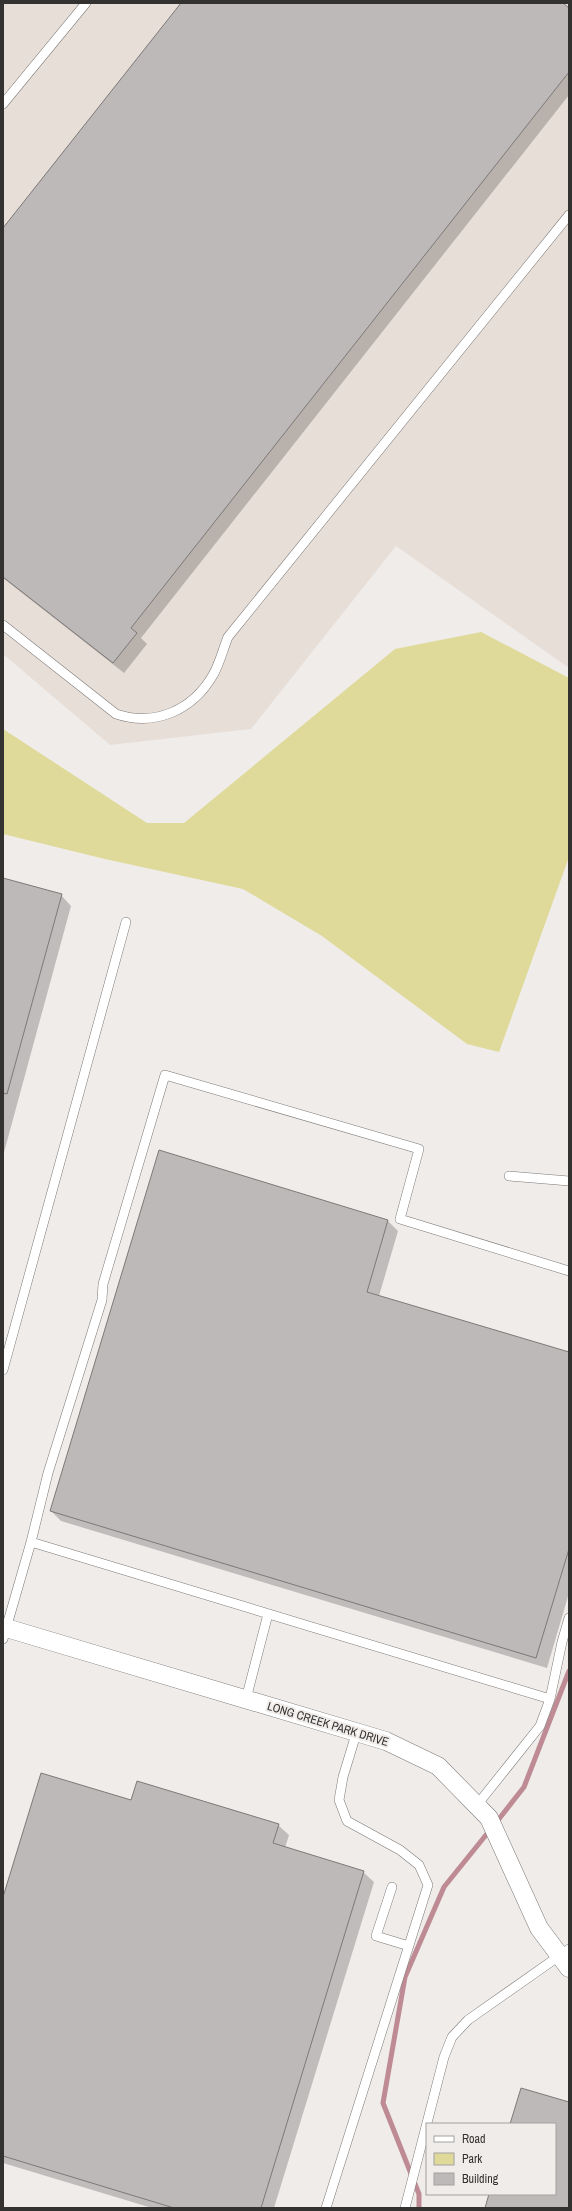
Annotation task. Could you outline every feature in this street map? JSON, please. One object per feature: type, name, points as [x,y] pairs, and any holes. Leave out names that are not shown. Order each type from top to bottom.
[{"type":"street","name":"LONG CREEK PARK DRIVE","points":[[4,1632],[246,1699],[386,1740],[438,1766],[489,1818],[539,1928],[566,1958]]},
{"type":"lane","points":[[3,104],[86,3]]},
{"type":"lane","points":[[3,624],[116,714],[131,719],[155,718],[181,709],[200,694],[214,674],[228,637],[569,215]]},
{"type":"lane","points":[[3,1370],[126,922]]},
{"type":"lane","points":[[4,1632],[31,1542],[48,1473],[102,1300],[103,1284],[165,1075],[419,1149],[400,1219],[569,1271]]},
{"type":"lane","points":[[509,1176],[569,1181]]},
{"type":"lane","points":[[31,1542],[550,1699]]},
{"type":"lane","points":[[246,1699],[268,1614]]},
{"type":"lane","points":[[477,1805],[540,1726],[550,1699],[562,1642],[569,1618]]},
{"type":"lane","points":[[326,2208],[428,1885],[419,1865],[400,1850],[347,1821],[339,1800],[343,1777],[357,1732]]},
{"type":"lane","points":[[392,1886],[376,1936],[409,1946]]},
{"type":"lane","points":[[427,2123],[444,2057],[452,2037],[468,2020],[566,1958]]},
{"type":"lane","points":[[405,2208],[426,2127]]},
{"type":"shaded area","points":[[3,3],[569,3],[569,668],[396,546],[251,729],[110,745],[3,654]]},
{"type":"green space","points":[[481,632],[569,678],[569,857],[499,1052],[467,1044],[322,936],[243,889],[105,859],[3,834],[3,729],[147,823],[184,823],[395,649]]},
{"type":"building","points":[[181,3],[563,3],[569,8],[569,72],[131,628],[137,633],[113,663],[3,577],[3,228]]},
{"type":"building","points":[[3,878],[62,894],[7,1094],[3,1093]]},
{"type":"building","points":[[159,1150],[388,1220],[367,1292],[569,1352],[569,1549],[536,1658],[50,1511]]},
{"type":"building","points":[[41,1773],[131,1800],[137,1781],[279,1824],[273,1843],[364,1871],[261,2208],[174,2208],[3,2156],[3,1897]]},
{"type":"building","points":[[521,2088],[569,2102],[569,2208],[485,2208],[489,2195],[556,2195],[556,2123],[510,2123]]},
{"type":"waterway","points":[[495,1824],[524,1787],[569,1671]]},
{"type":"waterway","points":[[419,2208],[419,2194],[383,2103],[405,1977],[444,1887],[490,1830]]}]
